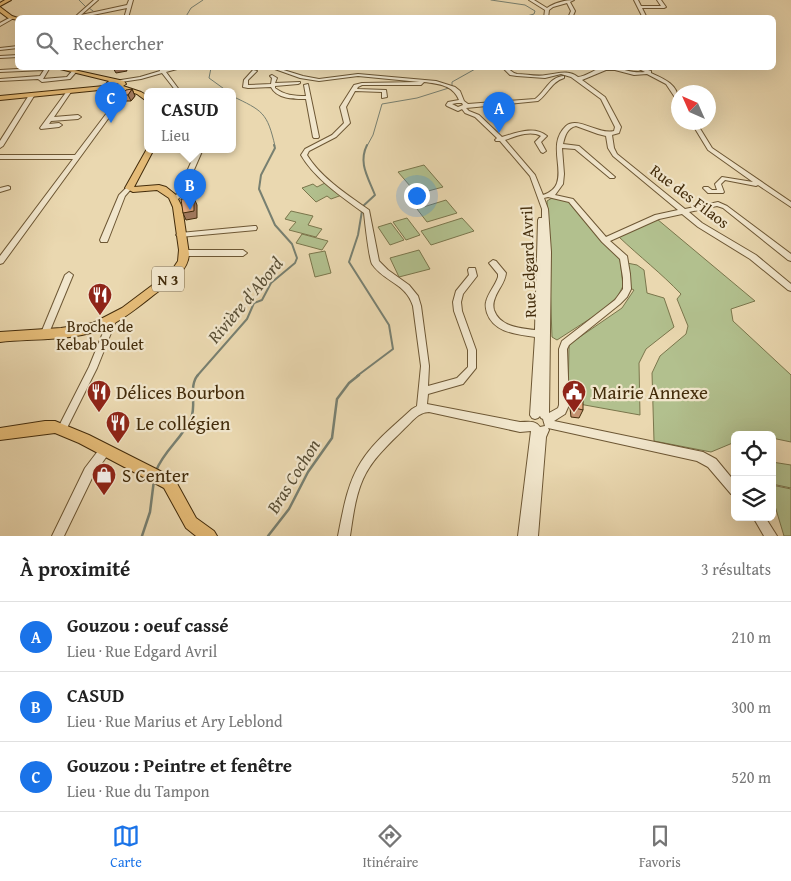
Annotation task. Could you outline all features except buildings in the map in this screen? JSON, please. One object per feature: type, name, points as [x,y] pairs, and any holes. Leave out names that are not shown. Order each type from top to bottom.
[{"type":"main road","points":[[0,5],[9,0]]},
{"type":"main road","points":[[0,9],[15,19]]},
{"type":"main road","points":[[70,70],[102,78],[116,86],[139,93],[144,97]]},
{"type":"main road","points":[[0,98],[116,86]]},
{"type":"main road","points":[[148,153],[129,188],[136,190],[160,188],[176,198]]},
{"type":"main road","name":"N 3","points":[[0,337],[84,330],[113,318],[174,275],[183,262],[184,253],[176,198]]},
{"type":"main road","points":[[0,434],[45,427],[62,429],[142,468],[164,479],[172,487],[191,523],[209,536]]},
{"type":"street","points":[[78,15],[96,0]]},
{"type":"street","points":[[127,15],[131,0]]},
{"type":"street","points":[[531,0],[547,10]]},
{"type":"street","points":[[636,0],[644,15]]},
{"type":"street","points":[[640,6],[664,7],[659,0]]},
{"type":"street","points":[[546,15],[547,10],[552,6],[570,1],[573,11],[571,15]]},
{"type":"street","points":[[82,15],[129,6]]},
{"type":"street","points":[[0,25],[15,19]]},
{"type":"street","points":[[0,49],[15,47]]},
{"type":"street","points":[[0,57],[15,56]]},
{"type":"street","points":[[0,71],[17,70]]},
{"type":"street","points":[[0,80],[42,78],[48,70]]},
{"type":"street","points":[[1,260],[77,157],[116,86],[162,70],[176,88]]},
{"type":"street","points":[[274,70],[306,80]]},
{"type":"street","points":[[279,70],[306,80]]},
{"type":"street","points":[[507,70],[512,74],[545,77],[560,70],[570,74],[603,98],[618,130],[610,135],[598,133],[577,123],[566,130],[560,146],[560,184],[543,196]]},
{"type":"street","points":[[455,89],[457,95],[450,105],[515,103],[536,100],[542,96],[556,78],[578,79],[590,76],[600,70]]},
{"type":"street","points":[[621,70],[634,73],[648,73]]},
{"type":"street","points":[[644,70],[668,82],[671,87]]},
{"type":"street","points":[[42,78],[41,80],[44,81],[65,79],[75,71]]},
{"type":"street","points":[[255,71],[246,80],[245,86],[356,76],[423,81],[455,89],[463,105]]},
{"type":"street","points":[[272,76],[275,78],[272,85]]},
{"type":"street","points":[[306,80],[316,137]]},
{"type":"street","points":[[306,80],[306,85]]},
{"type":"street","points":[[422,408],[424,391],[423,353],[414,296],[406,287],[385,272],[375,262],[367,212],[351,202],[305,159],[304,155],[307,150],[339,131],[347,124],[343,110],[344,103],[356,86],[360,84],[421,84],[423,81]]},
{"type":"street","points":[[272,85],[282,95],[308,97]]},
{"type":"street","points":[[355,90],[382,90],[384,97]]},
{"type":"street","points":[[59,125],[44,127],[69,92]]},
{"type":"street","points":[[0,146],[31,96]]},
{"type":"street","name":"Rue Edgard Avril","points":[[463,105],[467,112],[477,116],[532,176],[543,196],[547,252],[543,335],[543,396],[532,536]]},
{"type":"street","points":[[50,119],[78,117]]},
{"type":"street","points":[[698,130],[710,149],[791,205]]},
{"type":"street","points":[[500,140],[532,132],[540,132],[544,136],[538,142],[543,151]]},
{"type":"street","name":"Rue des Filaos","points":[[610,135],[610,148],[615,155],[706,229],[753,257],[791,288]]},
{"type":"street","points":[[560,146],[577,147],[612,177]]},
{"type":"street","points":[[176,198],[180,195],[198,153]]},
{"type":"street","points":[[0,157],[77,157]]},
{"type":"street","points":[[706,188],[710,192],[721,192],[718,184],[726,178],[761,184]]},
{"type":"street","points":[[0,190],[8,188]]},
{"type":"street","points":[[104,240],[122,195],[129,188]]},
{"type":"street","points":[[344,536],[354,488],[368,461],[415,412],[422,408],[520,427],[540,422],[562,411],[564,404],[563,349],[565,342],[608,310],[627,290],[624,258],[605,240],[571,200],[543,196]]},
{"type":"street","points":[[605,240],[657,217],[721,205],[791,258]]},
{"type":"street","points":[[180,235],[254,228]]},
{"type":"street","points":[[184,253],[243,253]]},
{"type":"street","points":[[493,263],[502,273],[502,278],[490,299],[491,315],[494,321],[499,326],[543,335]]},
{"type":"street","points":[[424,391],[460,381],[472,368],[472,350],[458,311],[459,293],[473,276],[472,270]]},
{"type":"street","points":[[45,333],[69,275]]},
{"type":"street","points":[[62,429],[93,368],[113,318]]},
{"type":"street","points":[[540,422],[699,456],[712,463],[731,485]]},
{"type":"street","name":"Rue Edgard Avril","points":[[524,536],[532,448],[540,422]]},
{"type":"street","points":[[58,536],[89,472],[105,450]]},
{"type":"street","points":[[761,521],[770,536]]},
{"type":"green space","points":[[424,165],[443,187],[417,194],[398,172]]},
{"type":"green space","points":[[327,182],[342,195],[331,199],[327,196],[316,202],[302,188],[313,184],[317,187]]},
{"type":"green space","points":[[552,198],[564,199],[573,204],[597,236],[620,258],[623,286],[618,296],[602,311],[557,340],[552,337],[547,201]]},
{"type":"green space","points":[[446,200],[457,213],[427,222],[417,209]]},
{"type":"green space","points":[[291,211],[313,216],[308,225],[322,229],[316,237],[289,230],[296,222],[285,219]]},
{"type":"green space","points":[[407,218],[420,235],[406,240],[393,222]]},
{"type":"green space","points":[[462,218],[474,231],[431,245],[421,231]]},
{"type":"green space","points":[[657,219],[755,301],[731,309],[733,321],[791,375],[791,442],[776,439],[776,431],[731,431],[731,444],[711,452],[654,441],[652,373],[660,356],[686,334],[688,326],[677,299],[681,294],[619,237]]},
{"type":"green space","points":[[391,223],[404,240],[390,245],[378,227]]},
{"type":"green space","points":[[302,234],[328,241],[322,250],[296,243]]},
{"type":"green space","points":[[419,250],[430,269],[399,277],[390,258]]},
{"type":"green space","points":[[325,251],[331,273],[315,277],[309,254]]},
{"type":"green space","points":[[627,263],[637,265],[644,270],[647,293],[664,298],[674,327],[646,349],[639,363],[640,415],[568,402],[569,346],[622,308],[634,290],[630,288]]},
{"type":"green space","points":[[776,463],[791,465],[791,488],[776,485]]},
{"type":"green space","points":[[776,486],[791,489],[791,536],[784,536],[776,509]]},
{"type":"waterway","points":[[79,0],[86,7]]},
{"type":"waterway","name":"Rivière d'Abord","points":[[187,15],[191,8],[203,0]]},
{"type":"waterway","name":"Bras Cochon","points":[[491,0],[525,5],[535,11],[534,14],[530,15]]},
{"type":"waterway","points":[[89,8],[93,11]]},
{"type":"waterway","name":"Rivière d'Abord","points":[[211,70],[209,78],[223,88]]},
{"type":"waterway","name":"Bras Cochon","points":[[367,146],[373,135],[382,104],[417,98],[452,87],[452,82],[473,70]]},
{"type":"waterway","name":"Rivière d'Abord","points":[[236,98],[251,105],[262,114],[269,126],[275,146]]},
{"type":"waterway","name":"Rivière d'Abord","points":[[197,376],[247,319],[254,303],[262,300],[271,283],[295,263],[297,258],[292,244],[275,225],[259,189],[261,175],[275,148],[274,145]]},
{"type":"waterway","name":"Bras Cochon","points":[[362,207],[375,195],[367,176],[363,158],[367,145]]},
{"type":"waterway","name":"Bras Cochon","points":[[357,376],[393,349],[389,325],[349,262],[358,235],[362,211]]},
{"type":"waterway","name":"Rivière d'Abord","points":[[156,471],[159,464],[188,425],[193,413],[193,390],[195,379],[198,375]]},
{"type":"waterway","name":"Bras Cochon","points":[[268,536],[289,509],[308,472],[332,438],[337,399],[349,383],[359,375]]},
{"type":"waterway","name":"Rivière d'Abord","points":[[142,536],[150,512],[154,480]]},
{"type":"place","name":"Gouzou : Peintre et fenêtre","points":[[111,123]]},
{"type":"place","name":"Gouzou : oeuf cassé","points":[[499,133]]},
{"type":"place","name":"CASUD","points":[[190,210]]},
{"type":"place","name":"Broche de Kebab Poulet","points":[[100,316]]},
{"type":"place","name":"Délices Bourbon","points":[[99,413]]},
{"type":"place","name":"Mairie Annexe","points":[[574,413]]},
{"type":"place","name":"Le collégien","points":[[118,444]]},
{"type":"place","name":"S Center","points":[[104,496]]}]
